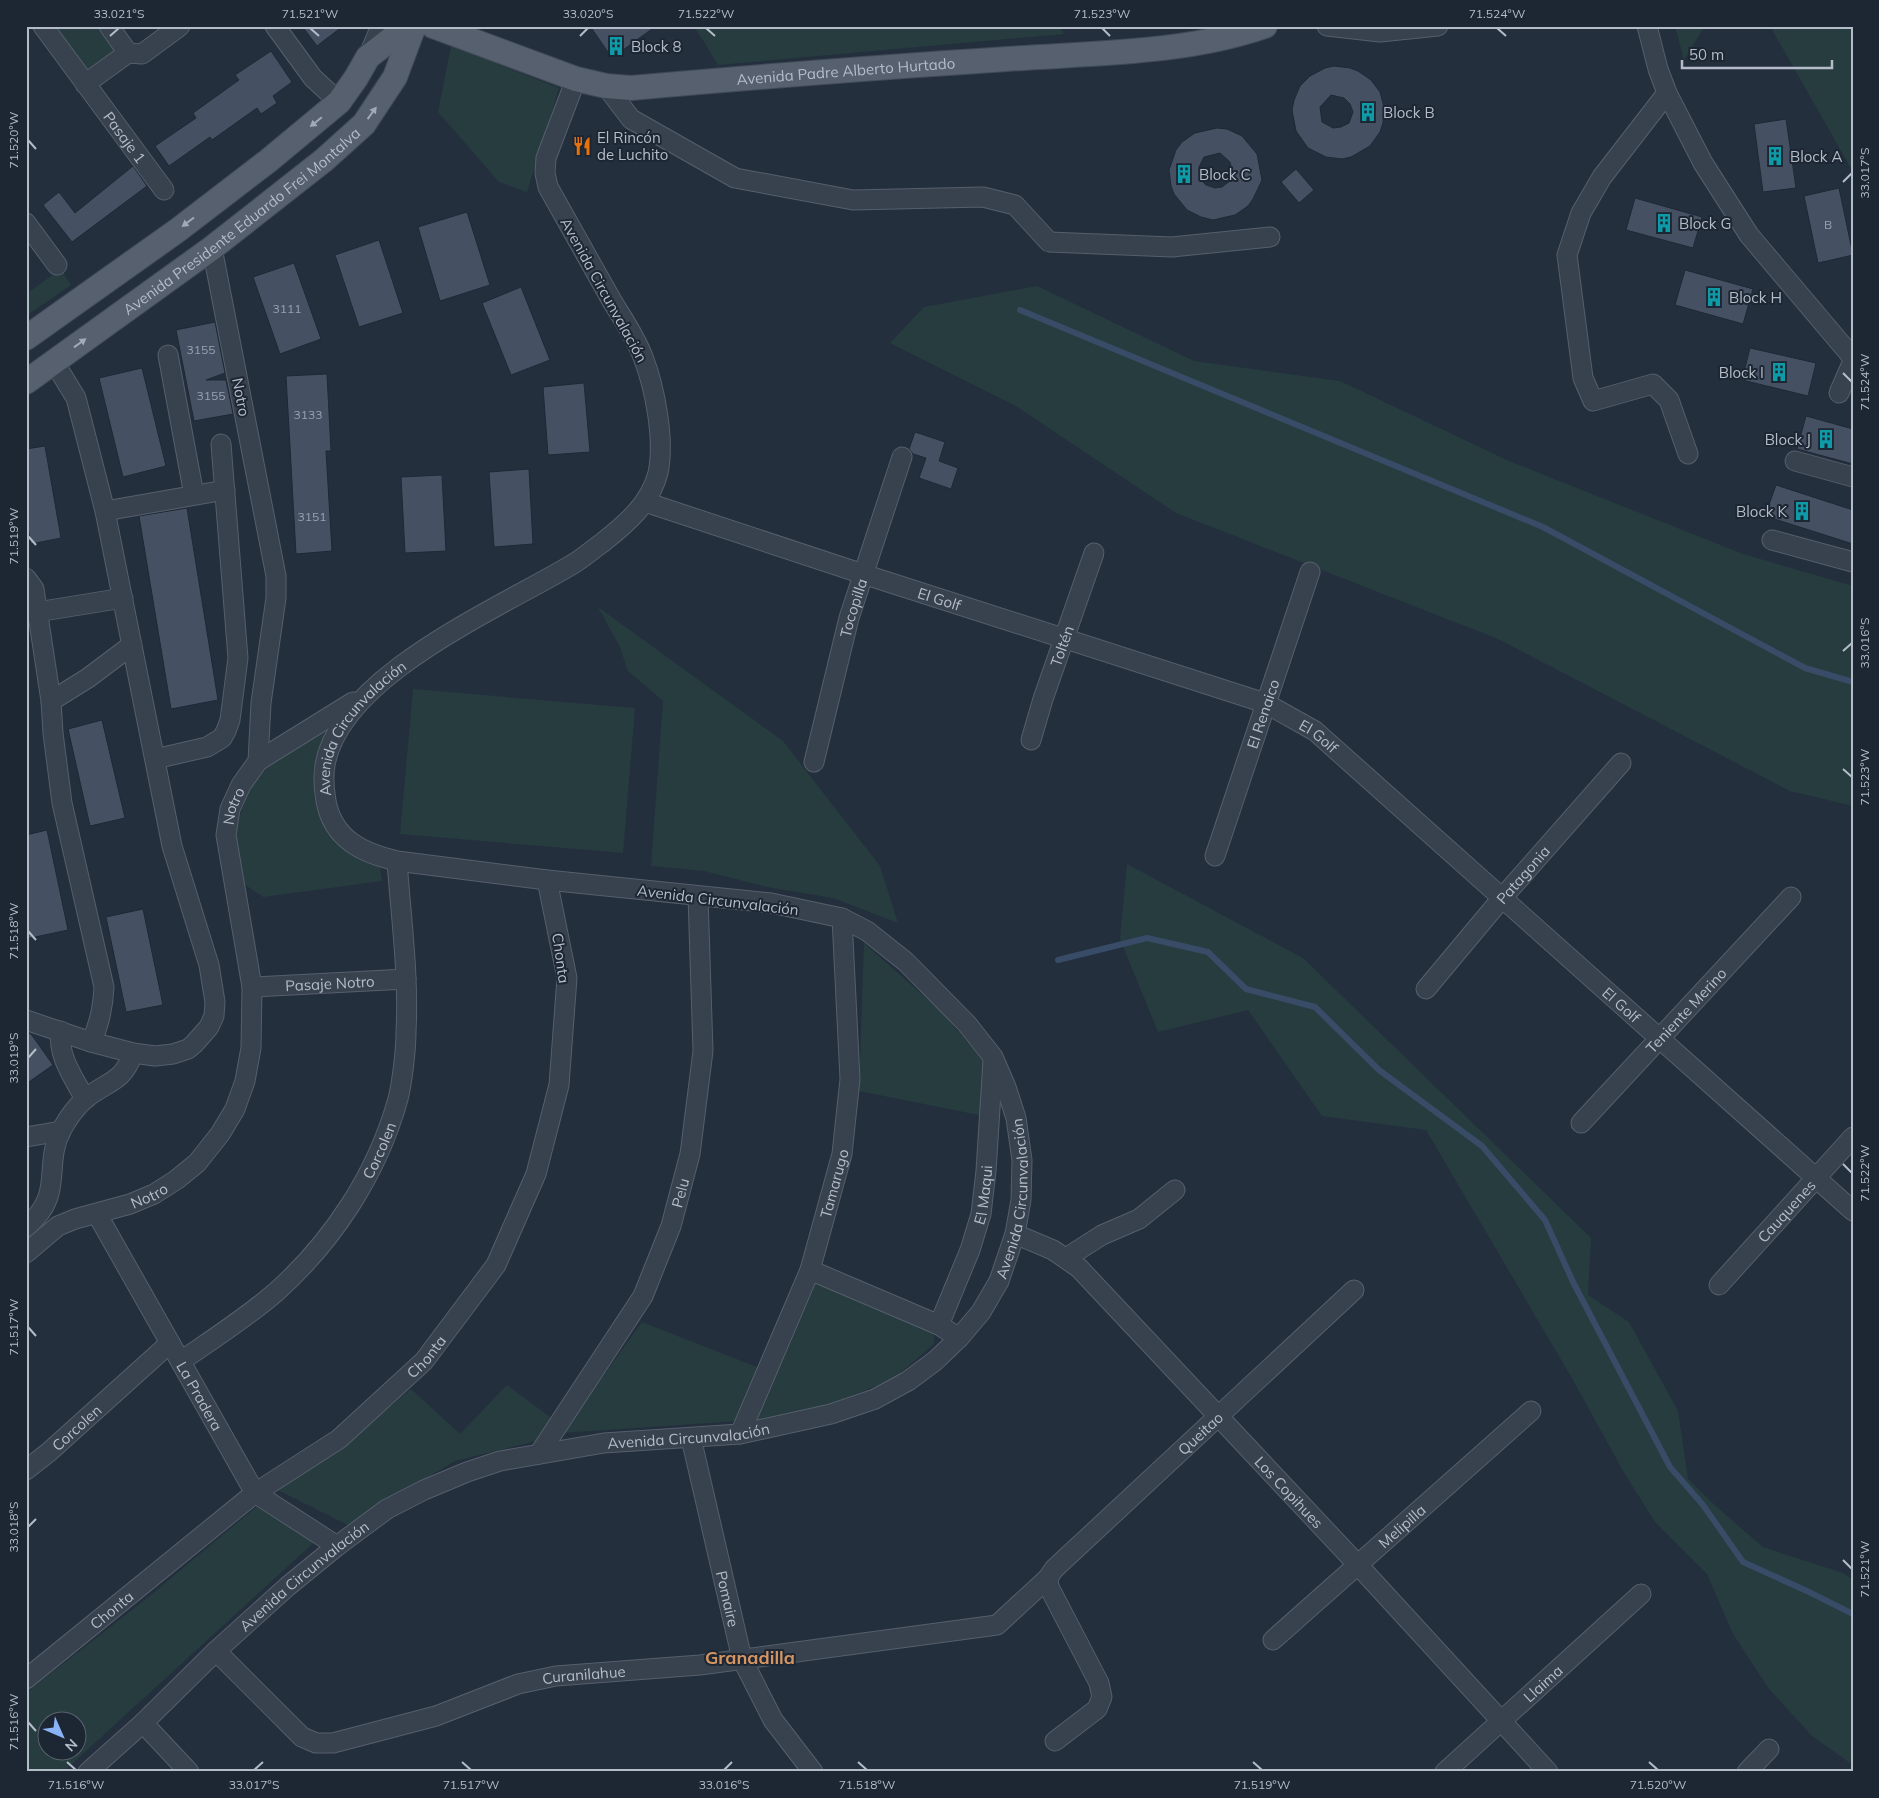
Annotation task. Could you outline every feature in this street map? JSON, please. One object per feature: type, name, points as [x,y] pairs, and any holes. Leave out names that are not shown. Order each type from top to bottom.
[{"type":"main road","points":[[368,57],[408,26]]},
{"type":"main road","name":"Avenida Presidente Eduardo Frei Montalva","points":[[26,382],[212,248],[324,160],[364,124],[395,76],[414,26]]},
{"type":"main road","name":"Avenida Padre Alberto Hurtado","points":[[433,26],[576,78],[606,86],[631,88],[888,67],[1115,53],[1180,46],[1248,32],[1264,26]]},
{"type":"main road","name":"Avenida Presidente Eduardo Frei Montalva","points":[[26,338],[178,230],[268,162],[339,102],[368,57]]},
{"type":"street","name":"Pasaje 1","points":[[43,26],[164,190]]},
{"type":"street","points":[[109,26],[128,54]]},
{"type":"street","points":[[85,84],[128,54],[142,54],[180,26]]},
{"type":"street","points":[[275,26],[313,78],[339,102]]},
{"type":"street","name":"Avenida Presidente Eduardo Frei Montalva","points":[[368,57],[381,26]]},
{"type":"street","points":[[1327,26],[1380,32],[1438,26]]},
{"type":"street","points":[[1648,26],[1658,70],[1667,93],[1702,163],[1750,235],[1853,359],[1839,394]]},
{"type":"street","name":"Avenida Circunvalación","points":[[88,1772],[143,1723],[216,1651],[288,1586],[387,1509],[424,1490],[500,1461],[604,1443],[740,1434],[831,1414],[875,1398],[908,1381],[935,1361],[959,1338],[981,1312],[999,1281],[1015,1234],[1021,1200],[1022,1160],[1016,1118],[1006,1087],[993,1057],[966,1024],[906,962],[867,931],[842,918],[771,903],[547,880],[397,862],[375,856],[357,848],[339,831],[328,810],[324,788],[325,764],[333,740],[344,720],[369,692],[432,643],[575,563],[630,520],[645,502],[658,474],[660,458],[655,398],[643,355],[548,187],[545,173],[546,158],[576,78]]},
{"type":"street","points":[[606,86],[632,119],[735,178],[853,200],[983,197],[1015,205],[1049,242],[1172,247],[1270,237]]},
{"type":"street","points":[[1667,93],[1602,177],[1580,213],[1566,255],[1583,378],[1594,402],[1653,384],[1669,400],[1688,454]]},
{"type":"street","points":[[26,223],[57,265]]},
{"type":"street","name":"Notro","points":[[26,1253],[58,1226],[75,1219],[130,1204],[154,1194],[176,1180],[197,1162],[220,1134],[235,1109],[245,1081],[251,1048],[252,987],[226,835],[230,808],[241,785],[258,761],[261,703],[276,598],[276,576],[212,248]]},
{"type":"street","points":[[168,354],[194,496]]},
{"type":"street","points":[[26,1020],[91,1042],[133,1053],[155,1056],[173,1054],[188,1049],[201,1038],[214,1016],[215,1002],[209,965],[172,846],[105,512],[76,398],[54,362]]},
{"type":"street","points":[[155,759],[207,747],[222,738],[230,720],[238,658],[221,444]]},
{"type":"street","name":"Tocopilla","points":[[814,762],[849,618],[902,457]]},
{"type":"street","points":[[1795,461],[1853,477]]},
{"type":"street","points":[[105,512],[225,490]]},
{"type":"street","name":"El Golf","points":[[645,502],[863,574],[1265,702],[1315,731],[1853,1211]]},
{"type":"street","points":[[1772,540],[1853,562]]},
{"type":"street","name":"Toltén","points":[[1031,740],[1094,553]]},
{"type":"street","name":"El Renaico","points":[[1215,856],[1310,572]]},
{"type":"street","points":[[26,578],[34,589],[51,701],[62,803],[104,987],[104,1004],[99,1025],[91,1042]]},
{"type":"street","points":[[37,612],[123,598]]},
{"type":"street","points":[[51,701],[88,678],[132,645]]},
{"type":"street","points":[[258,761],[369,692]]},
{"type":"street","name":"Patagonia","points":[[1426,989],[1502,898],[1621,763]]},
{"type":"street","name":"Corcolen","points":[[181,1361],[235,1324],[275,1293],[308,1261],[344,1216],[378,1157],[398,1098],[406,1032],[406,979],[397,862]]},
{"type":"street","name":"Chonta","points":[[26,1679],[254,1493],[339,1439],[424,1360],[496,1265],[536,1174],[559,1085],[567,978],[547,880]]},
{"type":"street","name":"Pelu","points":[[539,1454],[643,1296],[670,1226],[690,1154],[704,1051],[698,896]]},
{"type":"street","name":"Teniente Merino","points":[[1581,1123],[1791,897]]},
{"type":"street","name":"Tamarugo","points":[[740,1434],[810,1270],[842,1154],[850,1079],[842,918]]},
{"type":"street","name":"Pasaje Notro","points":[[252,987],[406,979]]},
{"type":"street","points":[[61,1031],[60,1046],[85,1099]]},
{"type":"street","points":[[26,1227],[42,1210],[47,1201],[51,1189],[55,1148],[61,1131],[72,1112],[85,1099],[125,1071],[133,1053]]},
{"type":"street","name":"El Maqui","points":[[939,1325],[970,1250],[981,1214],[986,1171],[993,1057]]},
{"type":"street","points":[[26,1137],[61,1131]]},
{"type":"street","name":"Cauquenes","points":[[1720,1285],[1853,1137]]},
{"type":"street","points":[[1066,1258],[1102,1234],[1139,1220],[1175,1190]]},
{"type":"street","name":"La Pradera","points":[[97,1214],[254,1493],[337,1546]]},
{"type":"street","name":"Los Copihues","points":[[1015,1234],[1053,1250],[1079,1268],[1358,1565],[1548,1772]]},
{"type":"street","points":[[810,1270],[939,1325],[959,1338]]},
{"type":"street","name":"Queitao","points":[[997,1625],[1048,1578],[1054,1569],[1354,1290]]},
{"type":"street","name":"Corcolen","points":[[26,1470],[49,1452],[170,1342]]},
{"type":"street","name":"Melipilla","points":[[1273,1640],[1531,1411]]},
{"type":"street","name":"Pomaire","points":[[691,1438],[742,1659],[773,1720],[813,1772]]},
{"type":"street","points":[[1048,1578],[1049,1587],[1099,1683],[1102,1697],[1096,1709],[1055,1741]]},
{"type":"street","name":"Llaima","points":[[1445,1772],[1641,1594]]},
{"type":"street","name":"Curanilahue","points":[[216,1651],[302,1737],[316,1743],[333,1743],[436,1716],[518,1684],[556,1676],[700,1665],[997,1625]]},
{"type":"street","points":[[143,1723],[190,1772]]},
{"type":"street","points":[[1747,1772],[1769,1749]]},
{"type":"green space","points":[[54,26],[98,26],[116,51],[88,72]]},
{"type":"green space","points":[[694,26],[1059,26],[1064,34],[718,65]]},
{"type":"green space","points":[[1675,26],[1705,26],[1684,60]]},
{"type":"green space","points":[[1770,26],[1853,26],[1853,172]]},
{"type":"green space","points":[[451,46],[559,88],[527,192],[499,182],[438,112]]},
{"type":"green space","points":[[61,269],[71,285],[26,316],[26,294]]},
{"type":"green space","points":[[1037,286],[1194,361],[1340,381],[1509,461],[1743,554],[1853,586],[1853,806],[1790,791],[1498,639],[1176,513],[1014,405],[890,343],[924,307]]},
{"type":"green space","points":[[598,607],[783,741],[880,866],[898,923],[833,898],[767,887],[704,871],[651,866],[663,701],[628,671],[620,647]]},
{"type":"green space","points":[[413,689],[635,708],[623,853],[400,834]]},
{"type":"green space","points":[[325,730],[313,769],[315,801],[328,832],[348,853],[380,866],[382,881],[263,897],[244,884],[238,857],[236,830],[247,790],[266,765]]},
{"type":"green space","points":[[1127,864],[1303,958],[1591,1238],[1588,1295],[1629,1322],[1678,1411],[1688,1479],[1763,1547],[1843,1573],[1853,1580],[1853,1765],[1812,1736],[1769,1689],[1733,1634],[1707,1574],[1655,1522],[1623,1471],[1573,1380],[1426,1130],[1322,1116],[1248,1010],[1158,1032],[1120,939]]},
{"type":"green space","points":[[864,943],[943,1013],[990,1069],[984,1116],[859,1091]]},
{"type":"green space","points":[[812,1280],[933,1329],[934,1344],[892,1380],[814,1410],[751,1422]]},
{"type":"green space","points":[[642,1322],[762,1369],[740,1421],[562,1433]]},
{"type":"green space","points":[[507,1385],[554,1420],[547,1434],[536,1441],[455,1461],[348,1525],[276,1489],[340,1449],[411,1389],[460,1434]]},
{"type":"green space","points":[[263,1501],[322,1535],[88,1749],[88,1710],[38,1710],[38,1760],[76,1760],[63,1772],[26,1772],[26,1693],[151,1595]]},
{"type":"building","points":[[302,26],[343,26],[317,46]]},
{"type":"building","name":"Block 8","points":[[590,26],[656,26],[612,58]]},
{"type":"building","points":[[271,51],[292,82],[273,96],[277,103],[261,114],[257,108],[212,140],[210,137],[169,166],[155,146],[196,118],[193,113],[239,80],[235,75]]},
{"type":"building","name":"Block B","points":[[1334,66],[1358,71],[1371,80],[1380,92],[1384,107],[1383,123],[1380,132],[1370,146],[1351,157],[1342,159],[1326,157],[1308,148],[1296,131],[1292,110],[1300,86],[1310,76],[1325,68]],"holes":[[[1331,95],[1344,98],[1350,104],[1353,112],[1349,123],[1333,128],[1322,122],[1320,107]]]},
{"type":"building","name":"Block A","points":[[1786,119],[1796,188],[1763,192],[1754,124]]},
{"type":"building","name":"Block C","points":[[1217,128],[1227,129],[1242,136],[1257,154],[1262,180],[1248,206],[1235,215],[1213,220],[1201,217],[1187,210],[1174,194],[1169,170],[1176,150],[1182,142],[1195,133]],"holes":[[[1220,153],[1230,162],[1232,170],[1231,180],[1222,187],[1215,188],[1206,185],[1200,179],[1199,167],[1204,157]]]},
{"type":"building","points":[[133,166],[147,186],[72,242],[43,205],[59,192],[75,213]]},
{"type":"building","points":[[1296,169],[1314,190],[1299,203],[1281,182]]},
{"type":"building","points":[[1839,188],[1853,255],[1818,263],[1804,196]]},
{"type":"building","name":"Block G","points":[[1635,198],[1702,217],[1693,248],[1626,230]]},
{"type":"building","points":[[467,212],[490,285],[440,301],[418,227]]},
{"type":"building","points":[[379,240],[403,313],[359,327],[335,255]]},
{"type":"building","points":[[294,263],[321,339],[280,354],[253,277]]},
{"type":"building","name":"Block H","points":[[1685,270],[1753,289],[1743,324],[1675,305]]},
{"type":"building","points":[[521,287],[550,360],[511,375],[482,303]]},
{"type":"building","points":[[215,322],[225,373],[206,380],[226,380],[233,414],[194,421],[176,330]]},
{"type":"building","name":"Block I","points":[[1750,348],[1816,363],[1808,396],[1742,380]]},
{"type":"building","points":[[142,368],[166,466],[123,477],[99,378]]},
{"type":"building","points":[[327,374],[331,451],[326,451],[332,551],[296,554],[286,376]]},
{"type":"building","points":[[584,383],[590,452],[548,455],[543,387]]},
{"type":"building","name":"Block J","points":[[1806,416],[1853,429],[1853,464],[1797,449]]},
{"type":"building","points":[[915,432],[945,442],[939,461],[958,468],[951,489],[919,478],[926,458],[913,454],[909,449]]},
{"type":"building","points":[[45,446],[61,538],[31,544],[26,518],[26,449]]},
{"type":"building","points":[[529,469],[533,544],[494,547],[489,472]]},
{"type":"building","points":[[442,475],[446,551],[405,553],[401,477]]},
{"type":"building","name":"Block K","points":[[1776,485],[1853,510],[1853,544],[1765,516]]},
{"type":"building","points":[[187,508],[218,700],[171,709],[139,516]]},
{"type":"building","points":[[102,720],[125,818],[90,826],[68,729]]},
{"type":"building","points":[[47,830],[68,930],[26,939],[26,835]]},
{"type":"building","points":[[143,909],[163,1005],[126,1012],[106,917]]},
{"type":"building","points":[[26,1032],[31,1034],[53,1065],[26,1084]]},
{"type":"waterway","points":[[1020,310],[1543,527],[1805,668],[1853,682]]},
{"type":"waterway","points":[[1058,960],[1147,938],[1208,952],[1246,989],[1315,1007],[1379,1070],[1482,1146],[1545,1220],[1573,1282],[1670,1467],[1703,1505],[1743,1562],[1853,1614]]},
{"type":"place","name":"Block 8","points":[[616,46]]},
{"type":"place","name":"Block B","points":[[1368,112]]},
{"type":"place","name":"El Rincón de Luchito","points":[[582,146]]},
{"type":"place","name":"Block A","points":[[1775,156]]},
{"type":"place","name":"Block C","points":[[1184,174]]},
{"type":"place","name":"Block G","points":[[1664,223]]},
{"type":"place","name":"Block H","points":[[1714,297]]},
{"type":"place","name":"Block I","points":[[1779,372]]},
{"type":"place","name":"Block J","points":[[1826,439]]},
{"type":"place","name":"Block K","points":[[1802,511]]},
{"type":"district","name":"Granadilla","points":[[750,1657]]}]
